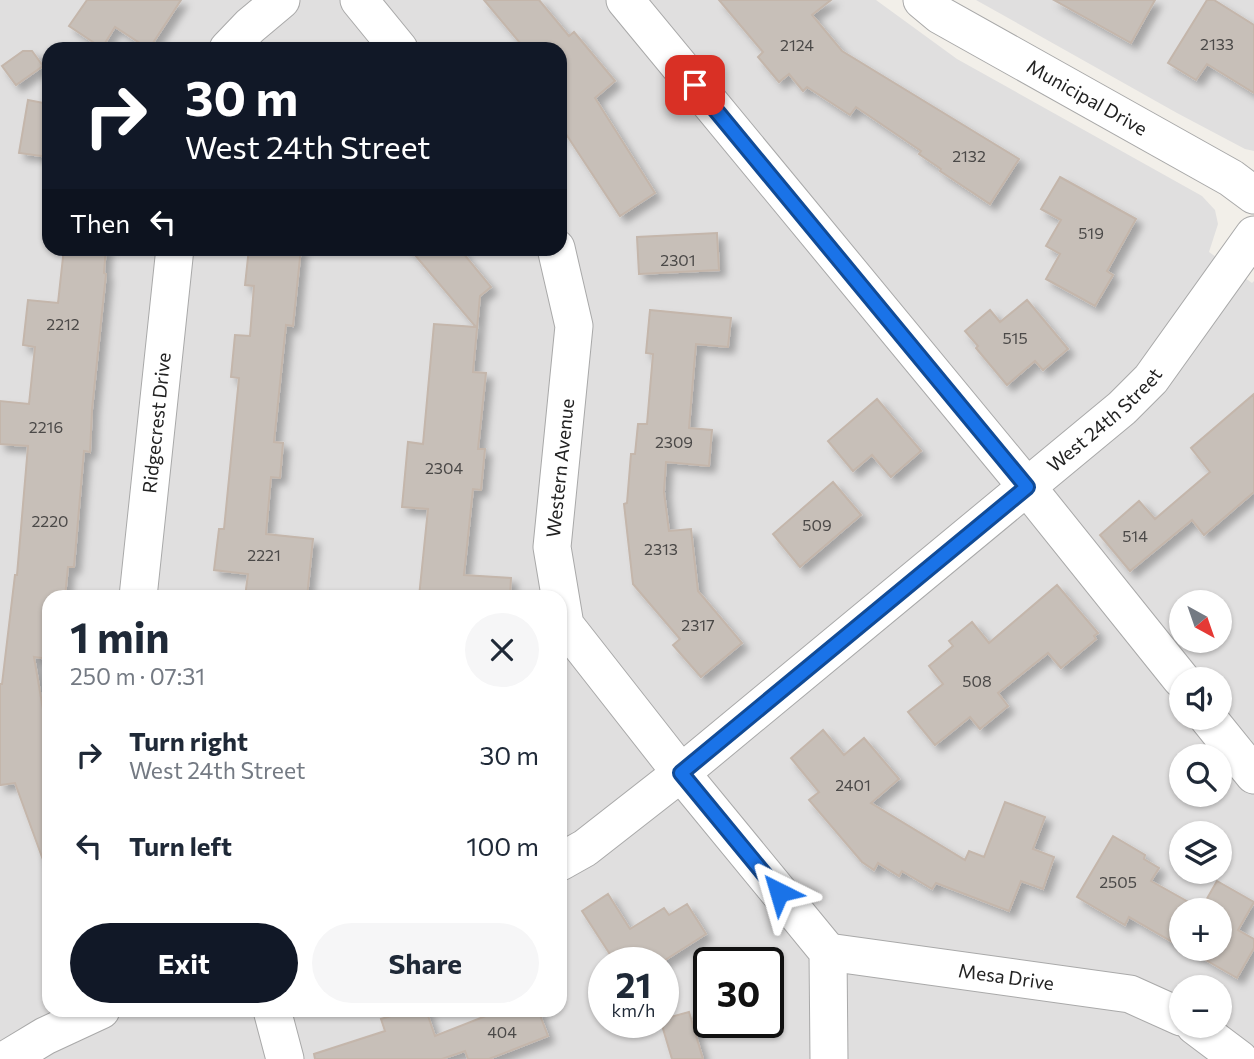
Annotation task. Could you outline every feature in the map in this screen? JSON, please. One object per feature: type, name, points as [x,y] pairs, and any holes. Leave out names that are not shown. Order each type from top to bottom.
[{"type":"street","points":[[235,42],[281,0]]},
{"type":"street","points":[[359,0],[393,42]]},
{"type":"street","points":[[625,0],[1027,487],[1171,667]]},
{"type":"street","name":"Municipal Drive","points":[[922,0],[940,15],[1230,178],[1254,195]]},
{"type":"street","name":"West 24th Street","points":[[567,858],[585,848],[681,773],[1122,408],[1152,379],[1254,235]]},
{"type":"street","name":"Ridgecrest Drive","points":[[139,590],[174,256]]},
{"type":"street","name":"Western Avenue","points":[[558,256],[574,326],[552,547],[559,590]]},
{"type":"street","name":"Western Avenue","points":[[567,628],[681,773],[828,952]]},
{"type":"street","points":[[1218,730],[1254,775]]},
{"type":"street","points":[[828,952],[829,1059]]},
{"type":"street","name":"Mesa Drive","points":[[828,952],[1130,994],[1169,1012]]},
{"type":"street","points":[[8,1059],[45,1036],[86,1017]]},
{"type":"street","points":[[274,1017],[285,1059]]},
{"type":"street","points":[[1211,1038],[1239,1059]]},
{"type":"shaded area","points":[[0,0],[876,0],[957,59],[1202,196],[1215,210],[1218,224],[1209,252],[1252,283],[1254,281],[1254,1059],[0,1059]]},
{"type":"shaded area","points":[[976,0],[1254,0],[1254,151],[1245,149],[1177,113]]},
{"type":"building","points":[[87,0],[181,0],[154,42],[138,42],[115,27],[106,42],[93,42],[69,26]]},
{"type":"building","points":[[484,0],[539,0],[569,36],[574,32],[615,81],[595,98],[655,193],[620,216],[567,136],[567,42],[519,42]]},
{"type":"building","points":[[719,0],[831,0],[812,15],[842,51],[1019,159],[990,204],[940,171],[941,169],[919,154],[921,151],[856,107],[850,115],[807,87],[803,91],[789,74],[779,82],[758,57],[763,52]]},
{"type":"building","points":[[1054,0],[1155,0],[1131,43]]},
{"type":"building","points":[[1207,0],[1214,0],[1254,25],[1254,93],[1207,64],[1196,80],[1168,63]]},
{"type":"building","points":[[23,51],[32,51],[42,65],[16,85],[2,66]]},
{"type":"building","points":[[28,100],[42,103],[42,156],[19,153]]},
{"type":"building","points":[[1060,177],[1136,219],[1107,271],[1113,275],[1095,306],[1046,279],[1060,254],[1046,246],[1061,220],[1041,209]]},
{"type":"building","points":[[717,233],[719,270],[639,274],[637,237]]},
{"type":"building","points":[[63,256],[105,256],[90,452],[84,451],[74,567],[68,567],[66,590],[42,590],[42,658],[34,657],[42,704],[42,857],[15,783],[0,785],[0,684],[17,575],[28,446],[0,444],[0,401],[29,404],[35,347],[23,345],[28,300],[58,303]]},
{"type":"building","points":[[248,256],[300,256],[293,326],[286,325],[274,442],[283,443],[280,478],[271,477],[266,534],[313,539],[308,590],[246,590],[248,574],[214,570],[219,529],[224,529],[239,378],[231,377],[235,335],[250,336],[254,286],[245,285]]},
{"type":"building","points":[[416,256],[466,256],[491,287],[480,296],[473,372],[486,373],[478,449],[485,449],[481,490],[473,489],[464,575],[511,578],[510,590],[420,590],[428,509],[402,507],[408,442],[423,444],[434,324],[476,327]]},
{"type":"building","points":[[1027,300],[1068,349],[1043,370],[1035,361],[1007,385],[965,331],[990,310],[1000,322]]},
{"type":"building","points":[[650,310],[731,318],[728,347],[696,344],[689,428],[712,430],[709,466],[666,462],[664,492],[669,531],[691,529],[698,591],[742,643],[701,677],[673,645],[680,639],[633,584],[624,504],[627,503],[631,454],[635,454],[638,424],[647,424],[653,354],[646,353]]},
{"type":"building","points":[[1254,394],[1254,492],[1204,535],[1192,520],[1130,571],[1100,535],[1139,501],[1155,519],[1210,472],[1191,448]]},
{"type":"building","points":[[877,399],[921,451],[891,477],[872,455],[853,471],[828,441]]},
{"type":"building","points":[[833,482],[861,515],[800,567],[773,534]]},
{"type":"building","points":[[1057,585],[1098,633],[1094,636],[1096,639],[1061,668],[1048,653],[998,693],[1008,706],[980,729],[970,717],[935,745],[908,712],[943,684],[929,666],[953,646],[949,641],[972,622],[989,643]]},
{"type":"building","points":[[823,730],[844,755],[864,738],[899,779],[871,803],[965,860],[969,851],[984,857],[1005,802],[1045,817],[1033,849],[1054,857],[1043,889],[1021,881],[1009,911],[936,883],[932,889],[902,871],[899,876],[878,863],[874,870],[862,862],[809,800],[819,792],[791,758]]},
{"type":"building","points":[[1113,836],[1145,855],[1144,859],[1159,868],[1151,881],[1181,898],[1169,898],[1169,940],[1129,917],[1125,925],[1077,897]]},
{"type":"building","points":[[1215,884],[1222,884],[1254,902],[1238,930],[1254,939],[1254,948],[1237,978],[1208,961],[1232,961],[1232,898],[1207,898]]},
{"type":"building","points":[[608,894],[630,929],[664,908],[669,915],[687,904],[706,934],[679,951],[679,947],[605,947],[582,911]]},
{"type":"building","points":[[689,1012],[693,1038],[697,1038],[703,1059],[672,1059],[666,1038],[679,1038],[679,1015]]},
{"type":"building","points":[[428,1017],[435,1036],[483,1017],[541,1017],[548,1036],[489,1059],[468,1059],[465,1051],[442,1059],[315,1059],[314,1054],[385,1031],[381,1019]]},
{"type":"route","points":[[695,85],[1027,487],[681,773],[779,892]]}]
